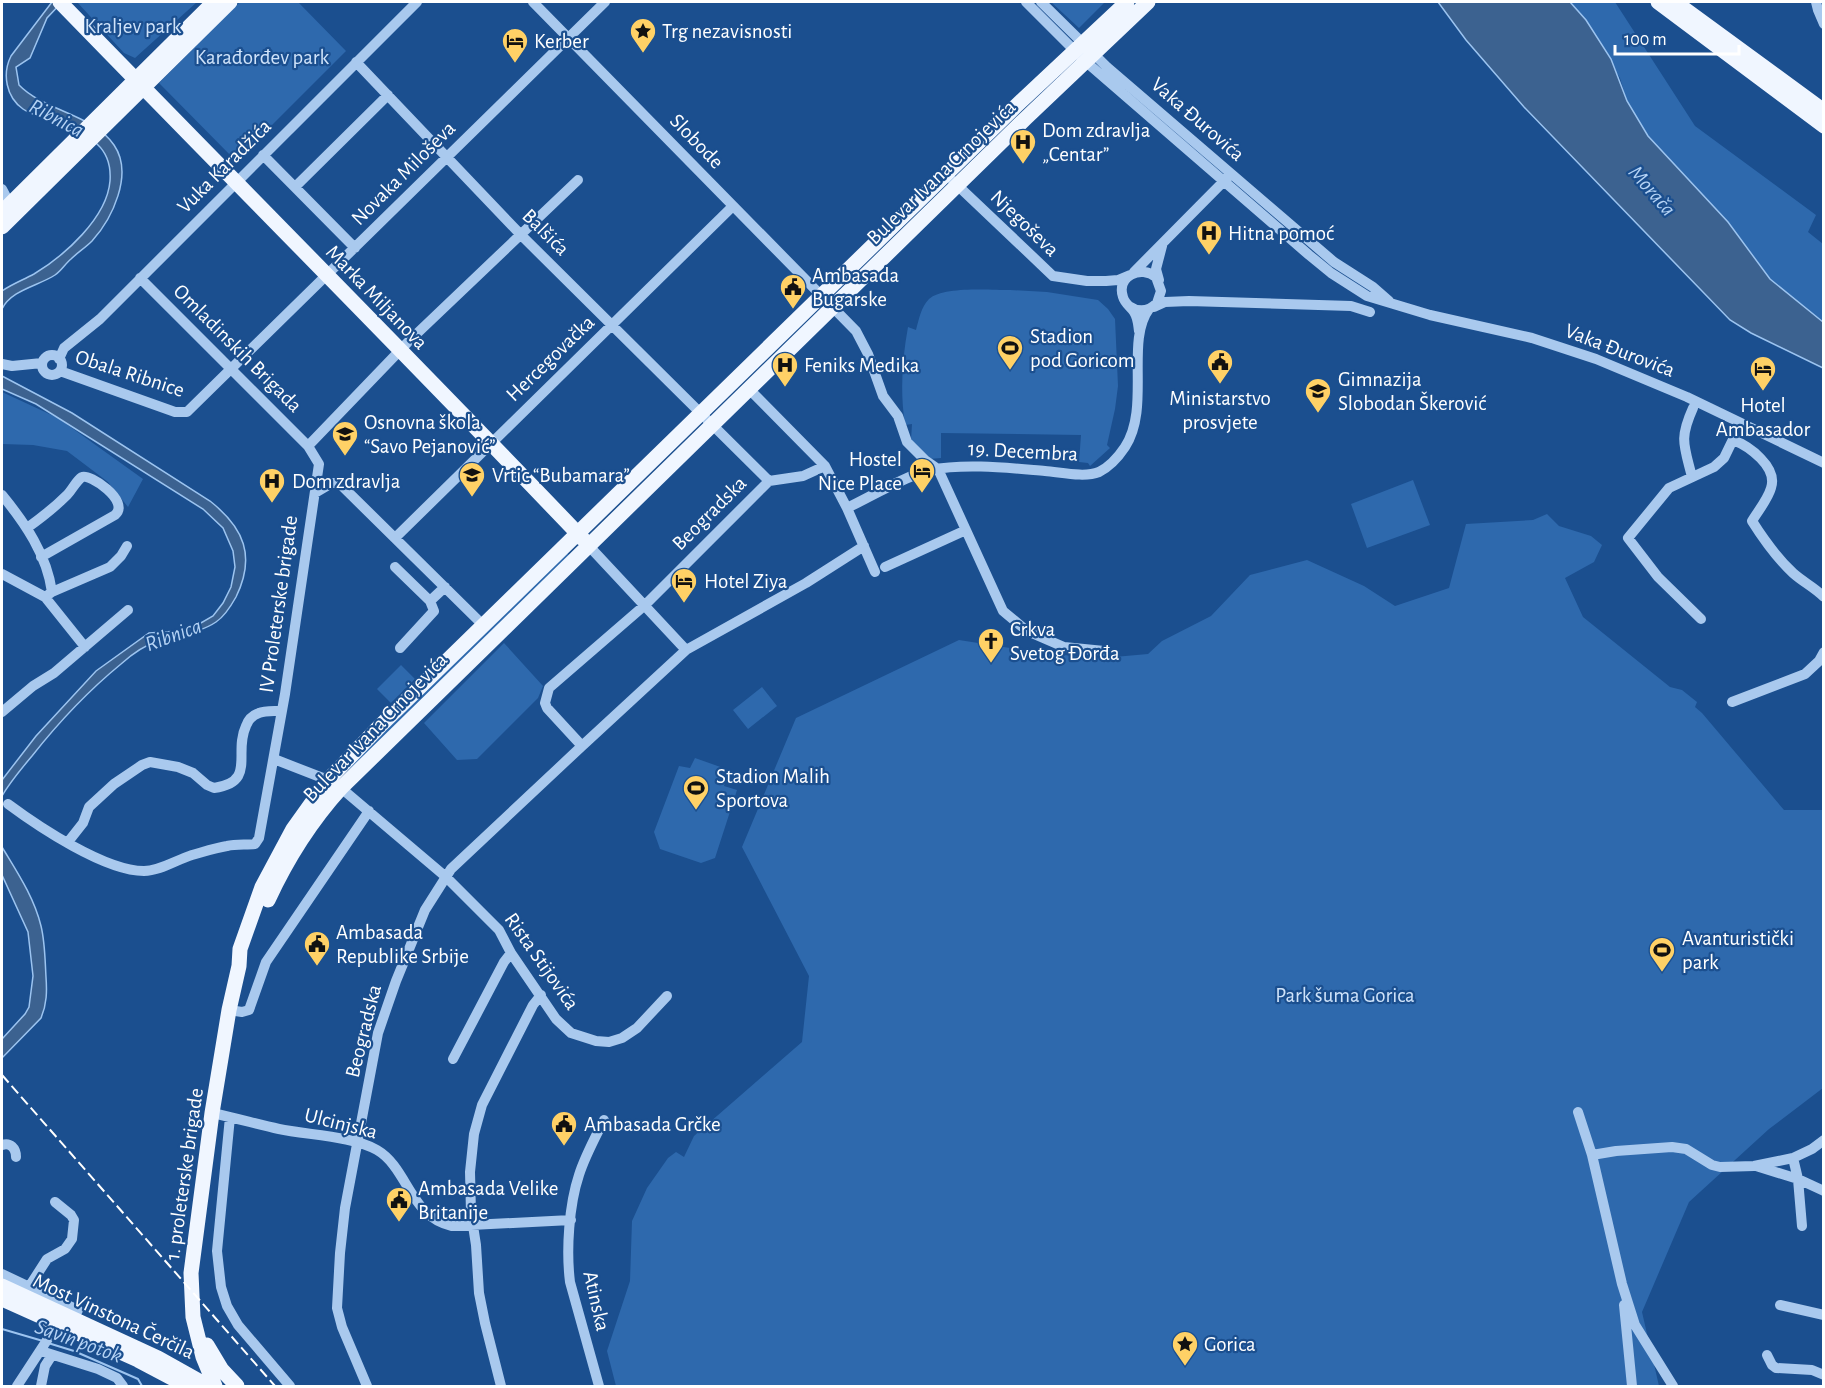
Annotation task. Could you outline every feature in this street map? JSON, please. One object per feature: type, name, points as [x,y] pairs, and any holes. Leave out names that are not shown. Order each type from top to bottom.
[{"type":"main road","name":"Marka Miljanova","points":[[60,2],[399,351],[491,442],[588,545]]},
{"type":"main road","points":[[139,83],[214,2]]},
{"type":"main road","points":[[2,228],[9,210],[139,83],[230,2]]},
{"type":"main road","name":"Bulevar Ivana Crnojevića","points":[[335,784],[588,545],[957,185],[1084,53],[1128,2]]},
{"type":"main road","name":"Bulevar Ivana Crnojevića","points":[[239,966],[248,951],[273,889],[335,784],[483,625],[946,174],[1084,53],[1148,2]]},
{"type":"main road","points":[[1658,2],[1824,126]]},
{"type":"main road","points":[[1675,2],[1824,111]]},
{"type":"main road","name":"1. proleterske brigade","points":[[215,1386],[203,1357],[193,1317],[191,1273],[213,1113],[239,966]]},
{"type":"main road","name":"Most Vinstona Čerčila","points":[[2,1286],[116,1337],[198,1385]]},
{"type":"main road","name":"Most Vinstona Čerčila","points":[[2,1299],[173,1372]]},
{"type":"main road","points":[[193,1317],[217,1364],[237,1386]]},
{"type":"street","name":"Vuka Karadžića","points":[[59,358],[64,348],[100,319],[417,2]]},
{"type":"street","name":"Slobode","points":[[533,2],[647,112],[733,206],[833,307]]},
{"type":"street","name":"Novaka Miloševa","points":[[188,412],[605,2]]},
{"type":"street","points":[[1026,2],[1084,53]]},
{"type":"street","points":[[1041,2],[1084,53]]},
{"type":"street","points":[[1816,2],[1824,24]]},
{"type":"street","name":"Vaka Đurovića","points":[[1084,53],[1228,178],[1334,262],[1373,287],[1391,303],[1580,353],[1631,372],[1824,464]]},
{"type":"street","name":"Balšića","points":[[356,62],[521,235],[712,424]]},
{"type":"street","points":[[295,187],[388,95]]},
{"type":"street","points":[[263,155],[355,248]]},
{"type":"street","name":"Njegoševa","points":[[946,174],[1049,273],[1057,277],[1087,280]]},
{"type":"street","name":"Vaka Đurovića","points":[[1132,274],[1228,178]]},
{"type":"street","points":[[308,446],[399,351],[578,180]]},
{"type":"street","points":[[2,189],[9,210]]},
{"type":"street","name":"Hercegovačka","points":[[395,538],[733,206]]},
{"type":"street","points":[[1151,308],[1160,299],[1160,284],[1156,269],[1162,246]]},
{"type":"street","points":[[1087,280],[1118,280],[1141,271],[1149,272],[1172,296],[1189,301]]},
{"type":"street","points":[[1126,304],[1122,287],[1132,274]]},
{"type":"street","name":"Omladinskih Brigada","points":[[140,278],[308,446]]},
{"type":"street","points":[[1087,280],[1114,290],[1126,304],[1139,311],[1165,302],[1189,301],[1341,306],[1356,307],[1370,312]]},
{"type":"street","name":"19. Decembra","points":[[1126,304],[1137,318],[1140,336]]},
{"type":"street","name":"19. Decembra","points":[[833,307],[859,336],[883,396],[898,416],[907,442],[938,469],[1003,611],[1027,631],[1064,647],[1104,651]]},
{"type":"street","name":"19. Decembra","points":[[847,508],[921,472],[938,469],[1010,468],[1088,474],[1104,469],[1123,450],[1133,430],[1138,396],[1140,336],[1143,321],[1151,308]]},
{"type":"street","points":[[49,356],[59,358],[62,366],[60,371],[53,375],[46,374],[42,366],[49,356]]},
{"type":"street","points":[[7,365],[42,366]]},
{"type":"street","name":"Obala Ribnice","points":[[60,371],[175,412],[188,412]]},
{"type":"street","points":[[749,388],[825,466],[864,546],[880,569],[966,530]]},
{"type":"street","points":[[1692,477],[1683,432],[1693,408]]},
{"type":"street","points":[[1701,619],[1658,577],[1628,538],[1669,488],[1714,467],[1724,458],[1741,423]]},
{"type":"street","name":"Beogradska","points":[[582,746],[547,708],[545,703],[549,688],[645,605],[769,481],[712,424]]},
{"type":"street","points":[[1733,440],[1746,445],[1761,459],[1772,475],[1772,487],[1752,521],[1763,539],[1795,575],[1824,597]]},
{"type":"street","name":"IV Proleterske brigade","points":[[68,842],[103,861],[144,871],[159,869],[181,859],[229,845],[255,844],[259,838],[282,711],[319,464],[308,446]]},
{"type":"street","points":[[769,481],[803,476],[825,466]]},
{"type":"street","points":[[27,528],[67,495],[82,477],[86,476],[92,477],[116,498],[120,506],[115,515],[41,557]]},
{"type":"street","points":[[315,493],[334,482],[339,483],[483,625]]},
{"type":"street","points":[[2,495],[37,544],[51,582],[49,594]]},
{"type":"street","points":[[588,545],[686,650]]},
{"type":"street","points":[[49,594],[110,567],[127,546]]},
{"type":"street","name":"Beogradska","points":[[367,1386],[342,1327],[337,1308],[340,1253],[357,1142],[378,1034],[396,981],[425,910],[451,869],[686,650],[806,583],[864,546]]},
{"type":"street","points":[[395,567],[430,601],[434,611],[400,648]]},
{"type":"street","points":[[2,574],[49,594],[85,647]]},
{"type":"street","points":[[430,601],[445,587]]},
{"type":"street","points":[[2,712],[128,610]]},
{"type":"street","points":[[1732,702],[1805,674],[1819,661],[1824,652]]},
{"type":"street","points":[[8,804],[32,822],[68,842],[83,823],[89,807],[114,784],[150,762],[178,767],[193,773],[214,788],[234,781],[241,772],[242,737],[249,719],[259,712],[282,711]]},
{"type":"street","points":[[274,759],[335,784]]},
{"type":"street","name":"Rista Stijovića","points":[[335,784],[446,877],[499,930],[511,953],[556,1019],[566,1029],[583,1038],[603,1042],[622,1038],[632,1032],[667,996]]},
{"type":"street","points":[[230,1010],[242,1012],[249,1010],[266,962],[369,811]]},
{"type":"street","points":[[453,1059],[504,962],[511,953]]},
{"type":"street","points":[[501,1386],[481,1303],[470,1172],[474,1134],[487,1092],[533,1005],[541,995]]},
{"type":"street","points":[[1578,1112],[1592,1155],[1622,1284],[1635,1324],[1673,1386]]},
{"type":"street","name":"Ulcinjska","points":[[213,1113],[280,1129],[357,1142],[376,1149],[387,1157],[424,1211],[433,1219],[452,1226],[571,1220]]},
{"type":"street","points":[[230,1117],[217,1251],[221,1287],[227,1306],[238,1325],[290,1386]]},
{"type":"street","name":"Atinska","points":[[599,1386],[570,1282],[571,1220],[579,1174],[604,1120]]},
{"type":"street","points":[[1592,1155],[1672,1147],[1686,1149],[1712,1165],[1720,1167],[1754,1166],[1793,1158],[1824,1140]]},
{"type":"street","points":[[2,1145],[10,1145],[14,1148],[16,1156]]},
{"type":"street","points":[[1793,1158],[1798,1179],[1802,1226]]},
{"type":"street","points":[[1754,1166],[1798,1179],[1824,1191]]},
{"type":"street","points":[[29,1287],[47,1259],[65,1249],[72,1239],[74,1220],[55,1202]]},
{"type":"street","points":[[2,1274],[78,1310],[51,1334],[17,1386]]},
{"type":"street","points":[[1622,1284],[1632,1386]]},
{"type":"street","points":[[1780,1305],[1824,1315]]},
{"type":"street","points":[[43,1348],[52,1355],[65,1357],[117,1378],[123,1386]]},
{"type":"street","points":[[41,1386],[45,1366],[52,1355]]},
{"type":"street","points":[[1767,1355],[1776,1368],[1812,1370],[1824,1375]]},
{"type":"green space","name":"Kraljev park","points":[[77,2],[197,2],[135,58],[124,53]]},
{"type":"green space","name":"Karađorđev park","points":[[240,2],[298,2],[346,51],[236,161],[159,83]]},
{"type":"green space","points":[[1051,2],[1105,2],[1079,28]]},
{"type":"green space","points":[[1570,2],[1615,2],[1695,126],[1816,215],[1808,232],[1823,244],[1823,322],[1770,279],[1728,222],[1648,136],[1627,101],[1620,78]]},
{"type":"green space","name":"Stadion pod Goricom","points":[[956,290],[1047,292],[1098,300],[1115,319],[1118,386],[1107,445],[1110,448],[1090,466],[1088,463],[1079,462],[1081,435],[941,433],[941,458],[929,459],[911,440],[912,424],[905,425],[902,388],[908,327],[916,330],[924,306],[936,295]]},
{"type":"green space","points":[[2,392],[58,418],[143,479],[128,507],[108,482],[67,451],[33,445],[2,444]]},
{"type":"green space","points":[[1413,480],[1430,525],[1367,548],[1351,504]]},
{"type":"green space","name":"Park šuma Gorica","points":[[1547,514],[1559,526],[1591,536],[1602,545],[1594,562],[1565,578],[1583,617],[1670,687],[1682,690],[1697,702],[1695,707],[1784,810],[1823,810],[1823,1088],[1769,1129],[1689,1202],[1642,1312],[1659,1386],[616,1386],[607,1351],[630,1281],[632,1221],[647,1188],[668,1158],[676,1152],[684,1157],[694,1136],[802,1042],[809,976],[742,847],[796,718],[959,640],[1049,654],[1103,658],[1148,654],[1162,641],[1211,616],[1250,575],[1307,560],[1364,586],[1395,606],[1449,588],[1466,524],[1533,520]]},
{"type":"green space","points":[[565,551],[569,555],[353,772],[348,768]]},
{"type":"green space","points":[[504,643],[543,686],[538,698],[477,759],[457,760],[424,723]]},
{"type":"green space","points":[[401,665],[415,679],[391,703],[377,689]]},
{"type":"green space","points":[[762,687],[777,706],[748,729],[733,710]]},
{"type":"green space","name":"Stadion Malih Sportova","points":[[695,758],[729,770],[724,786],[737,790],[715,858],[701,863],[660,849],[654,832],[679,766],[690,768]]},
{"type":"water","name":"Ribnica","points":[[52,2],[62,2],[47,18],[30,58],[16,67],[19,85],[41,101],[81,119],[105,135],[114,145],[120,157],[121,182],[113,209],[92,241],[57,273],[18,293],[2,309],[2,291],[34,274],[58,257],[93,222],[107,195],[110,181],[108,161],[97,144],[66,125],[27,112],[17,104],[9,92],[6,78],[11,56]]},
{"type":"water","name":"Morača","points":[[1438,2],[1570,2],[1586,20],[1611,59],[1627,101],[1648,136],[1728,222],[1770,279],[1823,322],[1823,368],[1751,333],[1730,320],[1524,107],[1466,40]]},
{"type":"water","name":"Ribnica","points":[[2,376],[72,413],[210,501],[222,511],[238,532],[246,556],[242,582],[228,611],[222,617],[203,629],[154,642],[125,660],[63,720],[2,796],[2,780],[36,736],[96,671],[149,633],[179,631],[194,627],[213,616],[231,587],[235,567],[233,551],[223,528],[203,509],[36,404],[2,389]]},
{"type":"water","points":[[2,847],[25,885],[38,915],[45,951],[46,987],[41,1018],[2,1058],[2,1039],[29,1007],[33,976],[28,932],[2,875]]},
{"type":"waterway","name":"Savin potok","points":[[2,1329],[43,1341]]},
{"type":"waterway","name":"Savin potok","points":[[48,1343],[74,1351],[138,1379],[142,1386]]},
{"type":"railway","points":[[2,1075],[275,1386]]},
{"type":"place","name":"Trg nezavisnosti","points":[[643,54]]},
{"type":"place","name":"Kerber","points":[[515,64]]},
{"type":"place","name":"Dom zdravlja „Centar”","points":[[1023,165]]},
{"type":"place","name":"Hitna pomoć","points":[[1209,256]]},
{"type":"place","name":"Ambasada Bugarske","points":[[793,310]]},
{"type":"place","name":"Stadion pod Goricom","points":[[1010,371]]},
{"type":"place","name":"Ministarstvo prosvjete","points":[[1220,385]]},
{"type":"place","name":"Feniks Medika","points":[[785,388]]},
{"type":"place","name":"Hotel Ambasador","points":[[1763,392]]},
{"type":"place","name":"Gimnazija Slobodan Škerović","points":[[1318,414]]},
{"type":"place","name":"Osnovna škola “Savo Pejanović”","points":[[345,457]]},
{"type":"place","name":"Hostel Nice Place","points":[[922,494]]},
{"type":"place","name":"Vrtic “Bubamara”","points":[[472,498]]},
{"type":"place","name":"Dom zdravlja","points":[[272,504]]},
{"type":"place","name":"Hotel Ziya","points":[[684,604]]},
{"type":"place","name":"Crkva Svetog Đorđa","points":[[991,664]]},
{"type":"place","name":"Stadion Malih Sportova","points":[[696,811]]},
{"type":"place","name":"Ambasada Republike Srbije","points":[[317,967]]},
{"type":"place","name":"Avanturistički park","points":[[1662,973]]},
{"type":"place","name":"Ambasada Grčke","points":[[564,1147]]},
{"type":"place","name":"Ambasada Velike Britanije","points":[[399,1223]]},
{"type":"place","name":"Gorica","points":[[1185,1367]]}]
